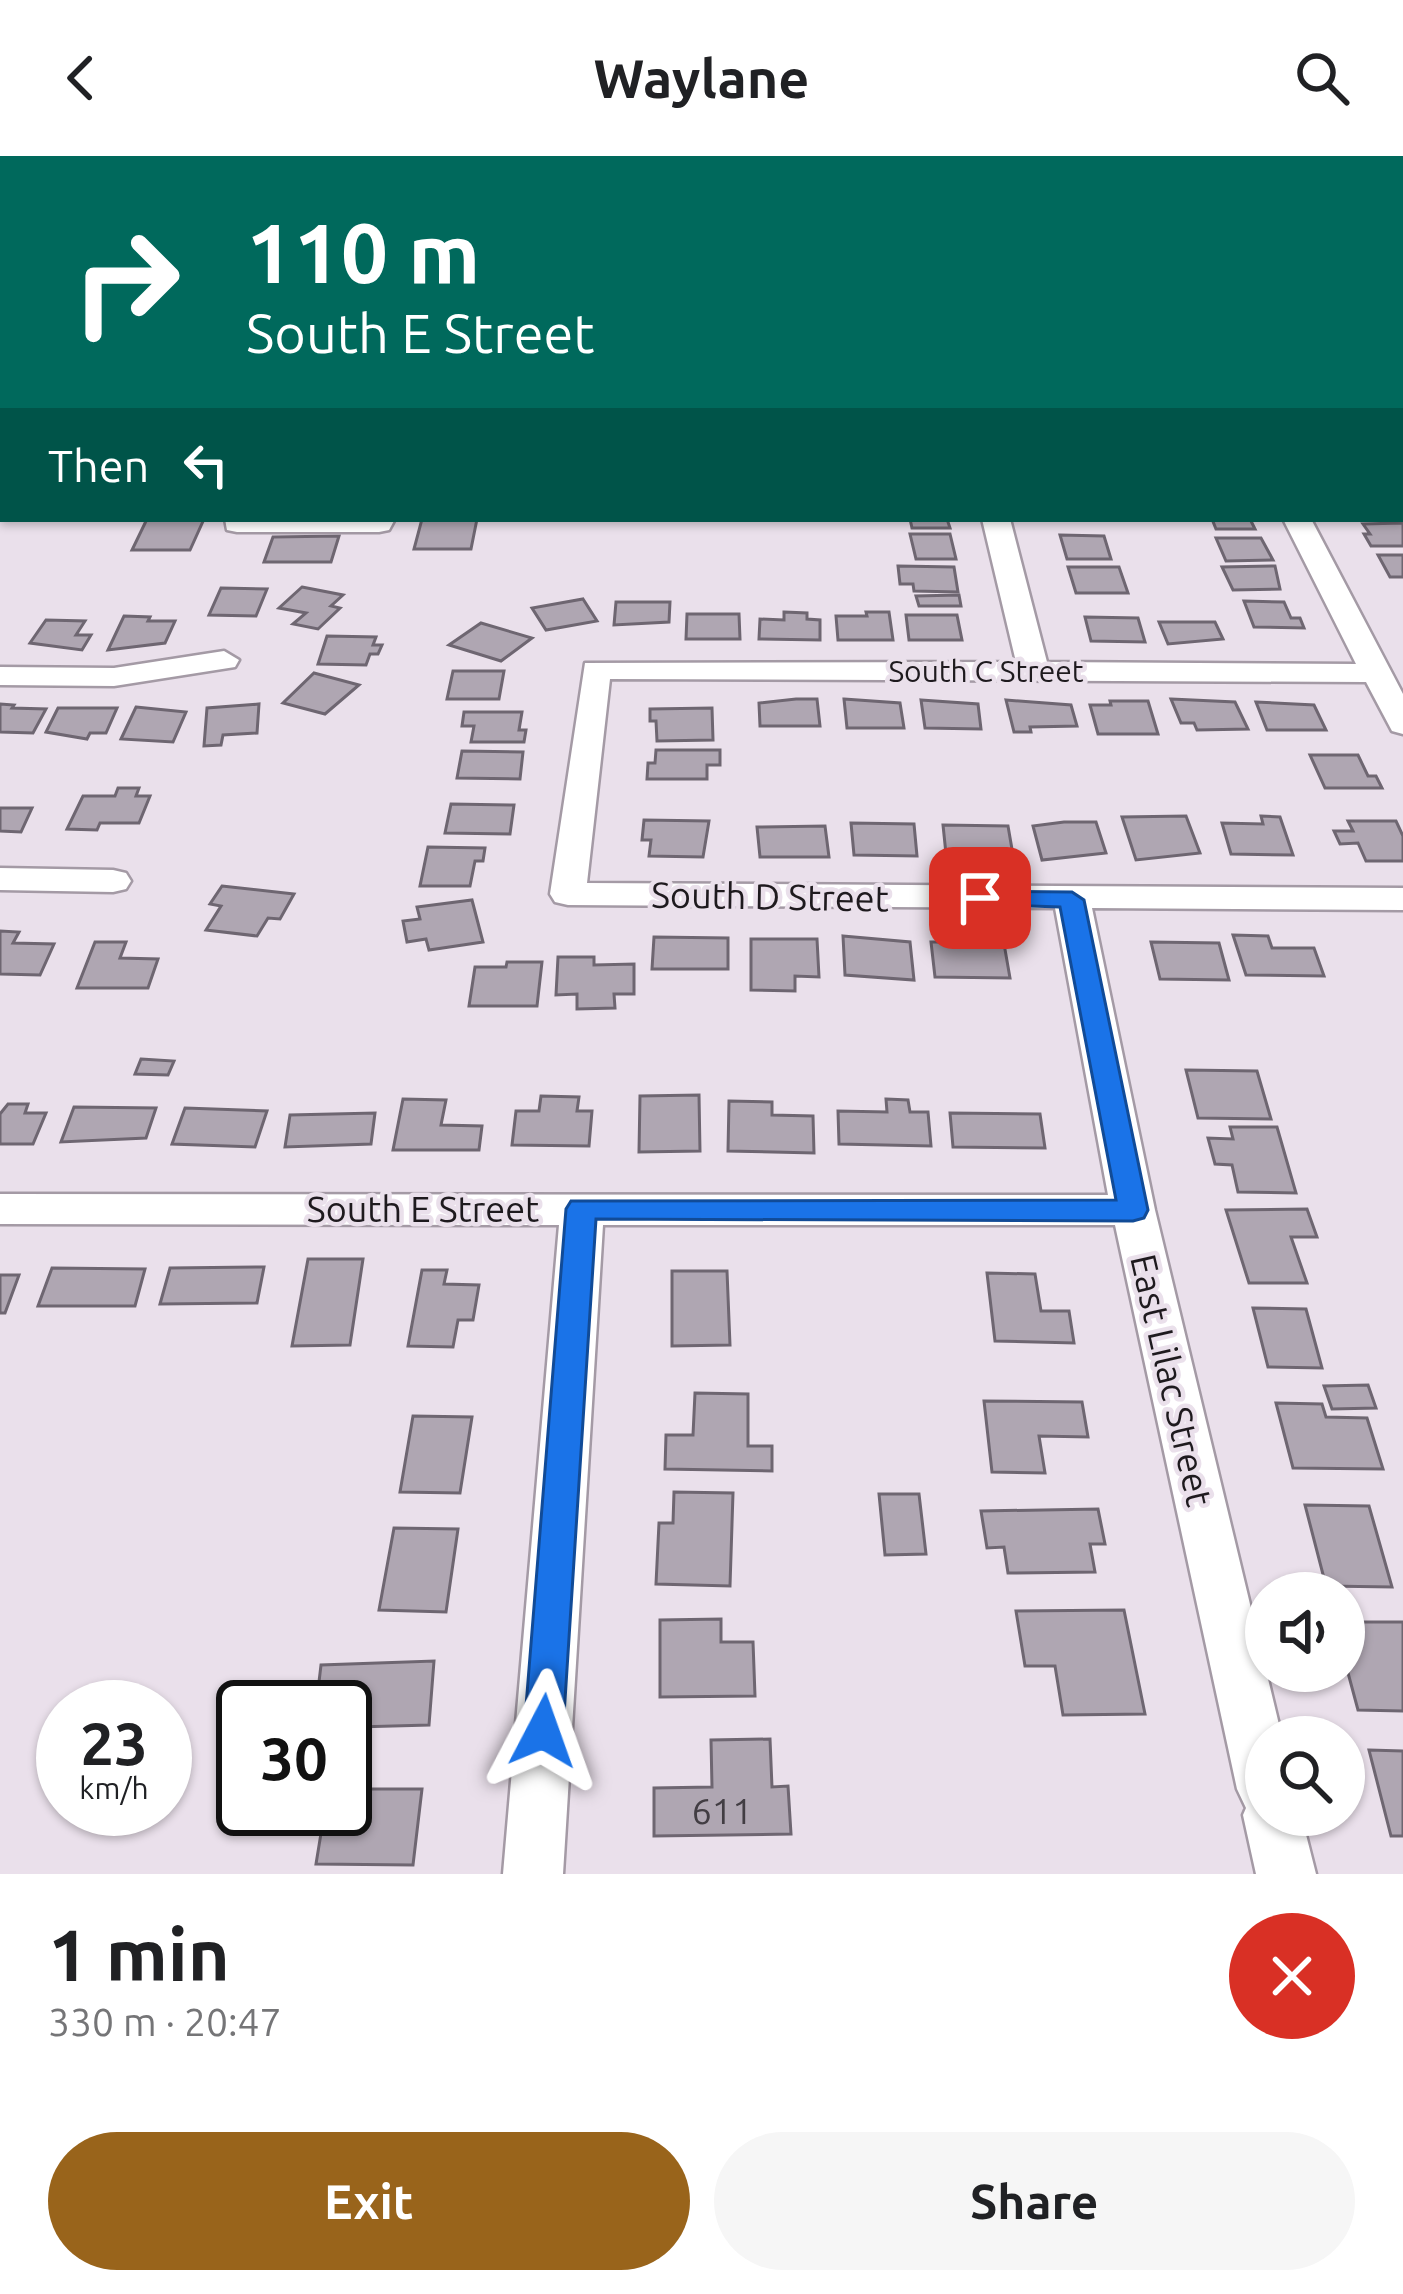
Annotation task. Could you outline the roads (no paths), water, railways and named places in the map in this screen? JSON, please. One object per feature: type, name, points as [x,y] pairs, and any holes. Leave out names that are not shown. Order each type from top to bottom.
[{"type":"street","points":[[238,522],[380,522]]},
{"type":"street","points":[[997,522],[1034,671]]},
{"type":"street","points":[[1299,522],[1403,724]]},
{"type":"street","points":[[0,676],[114,676],[224,660]]},
{"type":"street","name":"South C Street","points":[[568,894],[596,670],[1376,673]]},
{"type":"street","points":[[0,879],[112,880]]},
{"type":"street","name":"South D Street","points":[[568,894],[1403,898]]},
{"type":"street","name":"East Lilac Street","points":[[1072,900],[1133,1210],[1249,1716]]},
{"type":"street","name":"South E Street","points":[[0,1209],[1133,1210]]},
{"type":"street","points":[[533,1874],[582,1209]]},
{"type":"street","points":[[1277,1836],[1286,1874]]}]
